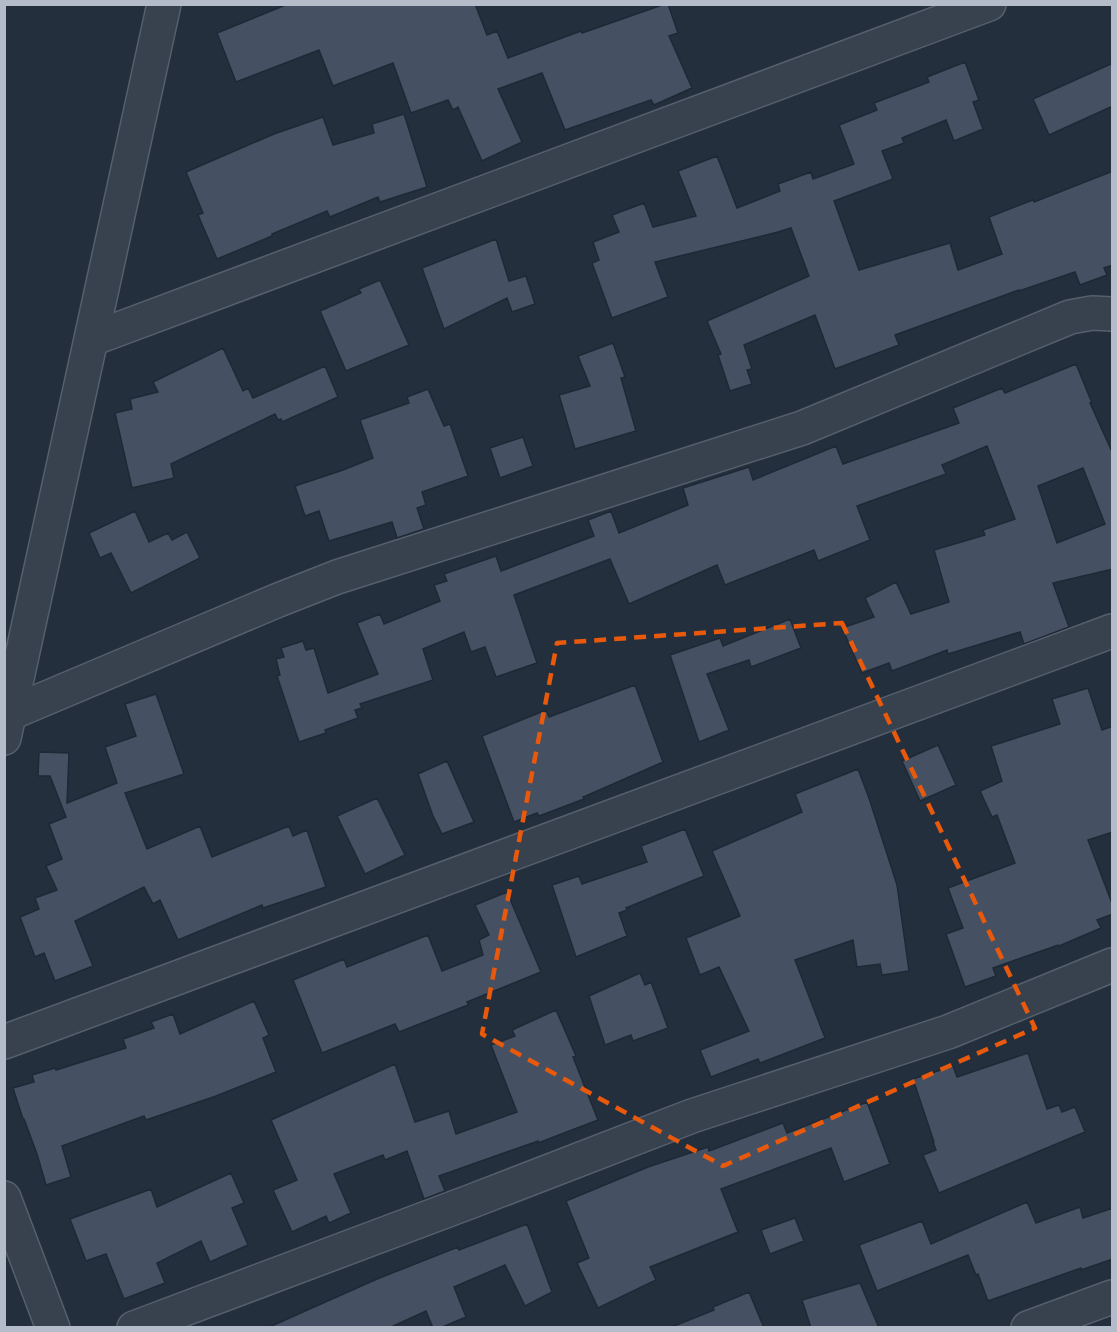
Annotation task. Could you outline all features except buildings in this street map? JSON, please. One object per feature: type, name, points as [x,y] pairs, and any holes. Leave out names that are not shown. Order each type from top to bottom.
[{"type":"street","points":[[8,726],[164,4]]},
{"type":"street","points":[[92,339],[989,4]]},
{"type":"street","points":[[8,726],[276,601],[337,577],[802,428],[1070,317],[1092,313],[1113,314]]},
{"type":"street","points":[[4,1042],[1113,631]]},
{"type":"street","points":[[134,1328],[692,1116],[948,1032],[1113,966]]},
{"type":"street","points":[[4,1198],[53,1328]]},
{"type":"street","points":[[1028,1328],[1113,1297]]},
{"type":"highlighted area","points":[[842,623],[1035,1028],[723,1166],[482,1034],[557,643]]}]
